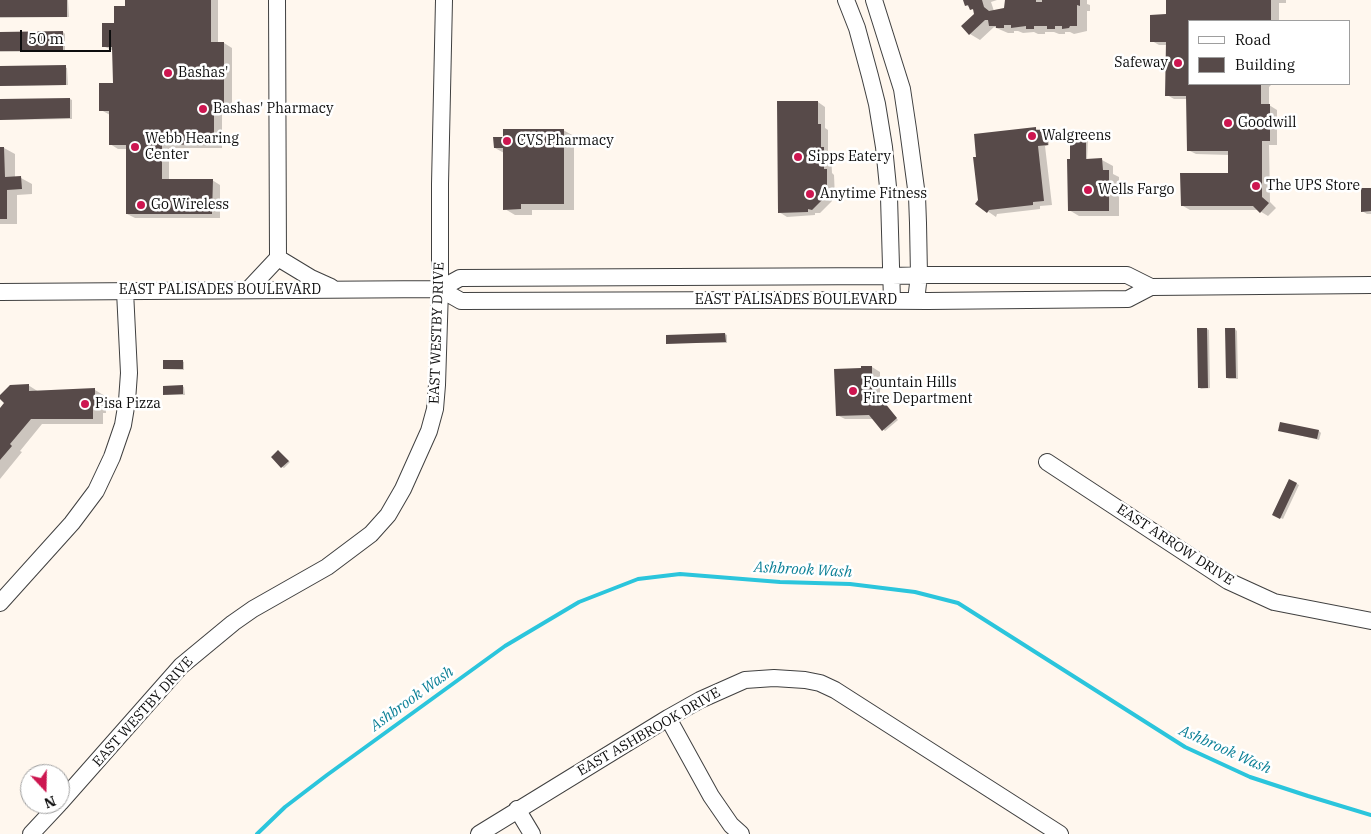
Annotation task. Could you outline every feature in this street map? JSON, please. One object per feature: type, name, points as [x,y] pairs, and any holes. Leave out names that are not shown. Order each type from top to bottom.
[{"type":"street","points":[[248,290],[278,258],[277,0]]},
{"type":"street","name":"EAST WESTBY DRIVE","points":[[70,791],[182,666],[233,623],[253,609],[327,567],[371,534],[388,515],[404,489],[429,431],[434,409],[440,289],[444,0]]},
{"type":"street","points":[[846,0],[863,47],[880,121],[889,197],[892,301]]},
{"type":"street","points":[[874,0],[896,68],[904,100],[917,196],[919,275],[916,301]]},
{"type":"street","points":[[278,258],[311,278],[336,290]]},
{"type":"street","name":"EAST PALISADES BOULEVARD","points":[[0,292],[440,289],[460,278],[919,275],[1127,275],[1151,287]]},
{"type":"street","name":"EAST PALISADES BOULEVARD","points":[[440,289],[461,301],[916,301],[1128,299],[1151,287],[1371,285]]},
{"type":"street","points":[[0,603],[72,523],[96,491],[105,474],[123,425],[129,373],[125,291]]},
{"type":"street","name":"EAST ARROW DRIVE","points":[[1047,462],[1228,581],[1274,602],[1371,621]]},
{"type":"street","name":"EAST ASHBROOK DRIVE","points":[[479,834],[517,809],[700,700],[744,680],[774,678],[820,683],[835,690],[1060,834]]},
{"type":"street","points":[[668,718],[710,796],[731,825],[741,834]]},
{"type":"street","points":[[517,809],[532,834]]},
{"type":"street","name":"EAST WESTBY DRIVE","points":[[31,834],[49,814]]},
{"type":"building","points":[[0,0],[67,0],[67,17],[0,17]]},
{"type":"building","name":"Bashas'","points":[[125,0],[211,0],[211,42],[224,42],[224,107],[214,108],[214,144],[162,145],[162,179],[213,179],[212,214],[126,214],[126,145],[109,145],[109,111],[99,111],[99,83],[113,83],[112,47],[102,47],[102,23],[114,23],[114,6],[125,6]]},
{"type":"building","points":[[963,0],[982,0],[984,7],[989,11],[1004,8],[1005,0],[1036,0],[1036,2],[1042,2],[1042,0],[1080,0],[1080,6],[1077,5],[1077,26],[1062,29],[1062,26],[1055,26],[1055,29],[1047,29],[1047,26],[1034,26],[1034,29],[1026,29],[1026,26],[1011,28],[1011,25],[1004,25],[1004,28],[996,28],[996,26],[989,26],[988,20],[985,20],[969,35],[961,26],[974,14],[973,9],[970,10],[968,5],[965,6]]},
{"type":"building","points":[[1166,0],[1271,0],[1271,20],[1188,20],[1188,85],[1261,85],[1261,104],[1270,104],[1270,141],[1262,141],[1262,197],[1269,203],[1260,213],[1253,206],[1181,206],[1180,173],[1228,173],[1228,151],[1187,151],[1186,96],[1165,96],[1166,42],[1150,42],[1150,15],[1166,14]]},
{"type":"building","points":[[63,31],[63,51],[0,51],[0,32]]},
{"type":"building","points":[[66,65],[66,85],[0,86],[0,66]]},
{"type":"building","points":[[70,98],[70,118],[0,120],[0,99]]},
{"type":"building","points":[[777,101],[818,101],[821,147],[824,147],[824,169],[827,169],[827,194],[812,210],[808,209],[808,212],[778,213]]},
{"type":"building","name":"Walgreens","points":[[1036,127],[1036,130],[1046,129],[1048,145],[1038,146],[1044,201],[1033,202],[1033,205],[989,210],[987,213],[975,204],[978,200],[973,157],[976,157],[974,134]]},
{"type":"building","name":"CVS Pharmacy","points":[[503,129],[564,129],[564,204],[521,204],[521,209],[503,210],[503,148],[494,148],[493,137],[503,137]]},
{"type":"building","name":"Wells Fargo","points":[[1070,137],[1086,137],[1086,159],[1102,158],[1103,170],[1109,170],[1109,211],[1068,211],[1067,159],[1070,159]]},
{"type":"building","points":[[0,147],[4,147],[5,177],[21,176],[22,189],[7,190],[7,219],[0,219]]},
{"type":"building","points":[[1361,188],[1371,188],[1371,211],[1361,212]]},
{"type":"building","points":[[1197,328],[1207,328],[1208,388],[1198,388]]},
{"type":"building","points":[[1225,328],[1235,328],[1236,378],[1226,378]]},
{"type":"building","points":[[725,333],[726,342],[666,344],[666,335]]},
{"type":"building","points":[[163,360],[183,360],[183,369],[163,369]]},
{"type":"building","name":"Fountain Hills Fire Department","points":[[861,366],[872,366],[872,404],[880,397],[897,418],[882,431],[869,415],[836,416],[834,369],[861,368]]},
{"type":"building","points":[[29,384],[29,391],[95,388],[93,419],[31,419],[10,444],[12,446],[0,460],[0,408],[4,403],[0,399],[0,395],[10,385]]},
{"type":"building","points":[[183,385],[183,394],[163,395],[163,386]]},
{"type":"building","points":[[1280,422],[1319,430],[1317,439],[1278,431]]},
{"type":"building","points":[[278,450],[289,461],[281,468],[271,457]]},
{"type":"building","points":[[1289,479],[1297,483],[1280,519],[1272,515]]},
{"type":"waterway","name":"Ashbrook Wash","points":[[257,834],[285,807],[327,775],[505,646],[579,602],[638,579],[680,574],[780,582],[850,584],[915,592],[958,603],[1185,747],[1250,777],[1371,815]]},
{"type":"place","name":"Safeway","points":[[1178,63]]},
{"type":"place","name":"Bashas'","points":[[168,73]]},
{"type":"place","name":"Bashas' Pharmacy","points":[[203,109]]},
{"type":"place","name":"Goodwill","points":[[1228,123]]},
{"type":"place","name":"Walgreens","points":[[1032,136]]},
{"type":"place","name":"CVS Pharmacy","points":[[507,141]]},
{"type":"place","name":"Webb Hearing Center","points":[[135,147]]},
{"type":"place","name":"Sipps Eatery","points":[[798,157]]},
{"type":"place","name":"The UPS Store","points":[[1256,186]]},
{"type":"place","name":"Wells Fargo","points":[[1088,190]]},
{"type":"place","name":"Anytime Fitness","points":[[810,194]]},
{"type":"place","name":"Go Wireless","points":[[141,205]]},
{"type":"place","name":"Fountain Hills Fire Department","points":[[853,391]]},
{"type":"place","name":"Pisa Pizza","points":[[85,404]]}]
